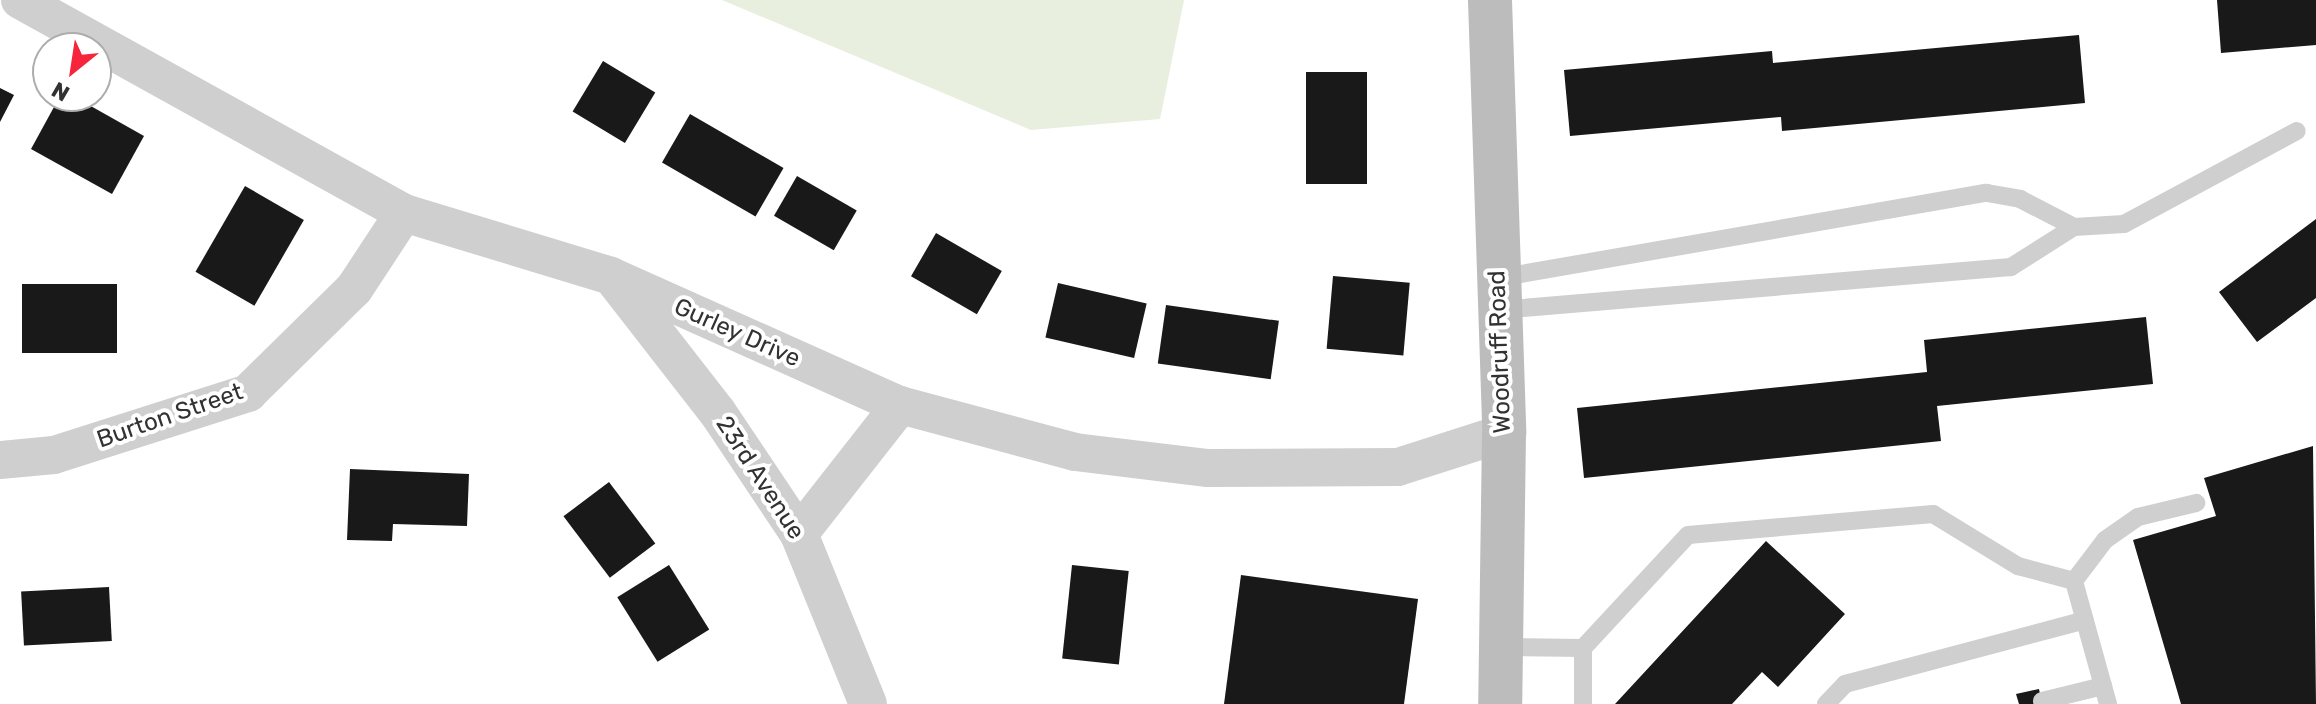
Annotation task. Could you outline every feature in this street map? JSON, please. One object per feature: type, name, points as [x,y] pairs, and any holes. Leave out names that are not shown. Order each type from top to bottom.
[{"type":"street","name":"Gurley Drive","points":[[20,0],[404,213],[611,276],[900,405],[1075,452],[1208,468],[1398,467],[1504,433]]},
{"type":"street","name":"Woodruff Road","points":[[1490,0],[1504,433],[1500,704]]},
{"type":"street","name":"Burton Street","points":[[0,460],[54,455],[248,393],[354,289],[404,213]]},
{"type":"street","name":"23rd Avenue","points":[[611,276],[718,413],[799,534],[868,704]]},
{"type":"street","points":[[799,534],[900,405]]},
{"type":"lane","points":[[1499,294],[2011,267],[2074,227],[2124,224],[2297,131]]},
{"type":"lane","points":[[1499,294],[1987,193],[2020,199],[2074,227]]},
{"type":"lane","points":[[2074,581],[2105,540],[2138,517],[2196,503]]},
{"type":"lane","points":[[1583,704],[1583,648],[1688,535],[1933,514],[2018,566],[2074,581]]},
{"type":"lane","points":[[2042,701],[2106,695],[2074,581]]},
{"type":"lane","points":[[1826,704],[1845,684],[2085,620]]},
{"type":"lane","points":[[1501,647],[1583,648]]},
{"type":"green space","points":[[722,0],[1184,0],[1160,119],[1031,130]]},
{"type":"building","points":[[2217,0],[2316,0],[2316,45],[2221,53]]},
{"type":"building","points":[[2079,35],[2085,103],[1782,131],[1781,117],[1570,136],[1564,70],[1772,51],[1773,63]]},
{"type":"building","points":[[603,61],[655,92],[625,143],[573,112]]},
{"type":"building","points":[[1306,72],[1367,72],[1367,184],[1306,184]]},
{"type":"building","points":[[0,88],[14,95],[0,122]]},
{"type":"building","points":[[51,112],[101,112],[144,136],[112,194],[31,149]]},
{"type":"building","points":[[690,114],[784,168],[756,216],[662,162]]},
{"type":"building","points":[[797,176],[857,210],[834,250],[774,216]]},
{"type":"building","points":[[245,186],[304,220],[254,306],[196,272]]},
{"type":"building","points":[[2316,219],[2316,298],[2257,342],[2219,292]]},
{"type":"building","points":[[936,233],[1002,271],[977,314],[911,276]]},
{"type":"building","points":[[1333,276],[1410,283],[1403,355],[1327,349]]},
{"type":"building","points":[[1058,283],[1147,303],[1134,358],[1045,338]]},
{"type":"building","points":[[22,284],[117,284],[117,353],[22,353]]},
{"type":"building","points":[[1166,305],[1279,321],[1271,379],[1158,363]]},
{"type":"building","points":[[2146,317],[2153,384],[1937,406],[1941,441],[1584,478],[1577,408],[1927,372],[1924,340]]},
{"type":"building","points":[[2313,446],[2316,704],[2181,704],[2133,540],[2216,516],[2204,478]]},
{"type":"building","points":[[350,469],[469,474],[467,526],[393,524],[392,541],[347,540]]},
{"type":"building","points":[[609,482],[655,543],[610,578],[563,516]]},
{"type":"building","points":[[1766,541],[1845,614],[1778,687],[1762,672],[1732,704],[1615,704]]},
{"type":"building","points":[[669,565],[709,629],[658,662],[617,597]]},
{"type":"building","points":[[1072,565],[1129,571],[1119,664],[1062,658]]},
{"type":"building","points":[[1241,575],[1418,599],[1404,704],[1224,704]]},
{"type":"building","points":[[109,587],[112,641],[24,646],[21,592]]},
{"type":"building","points":[[2039,689],[2042,704],[2019,704],[2016,694]]}]
